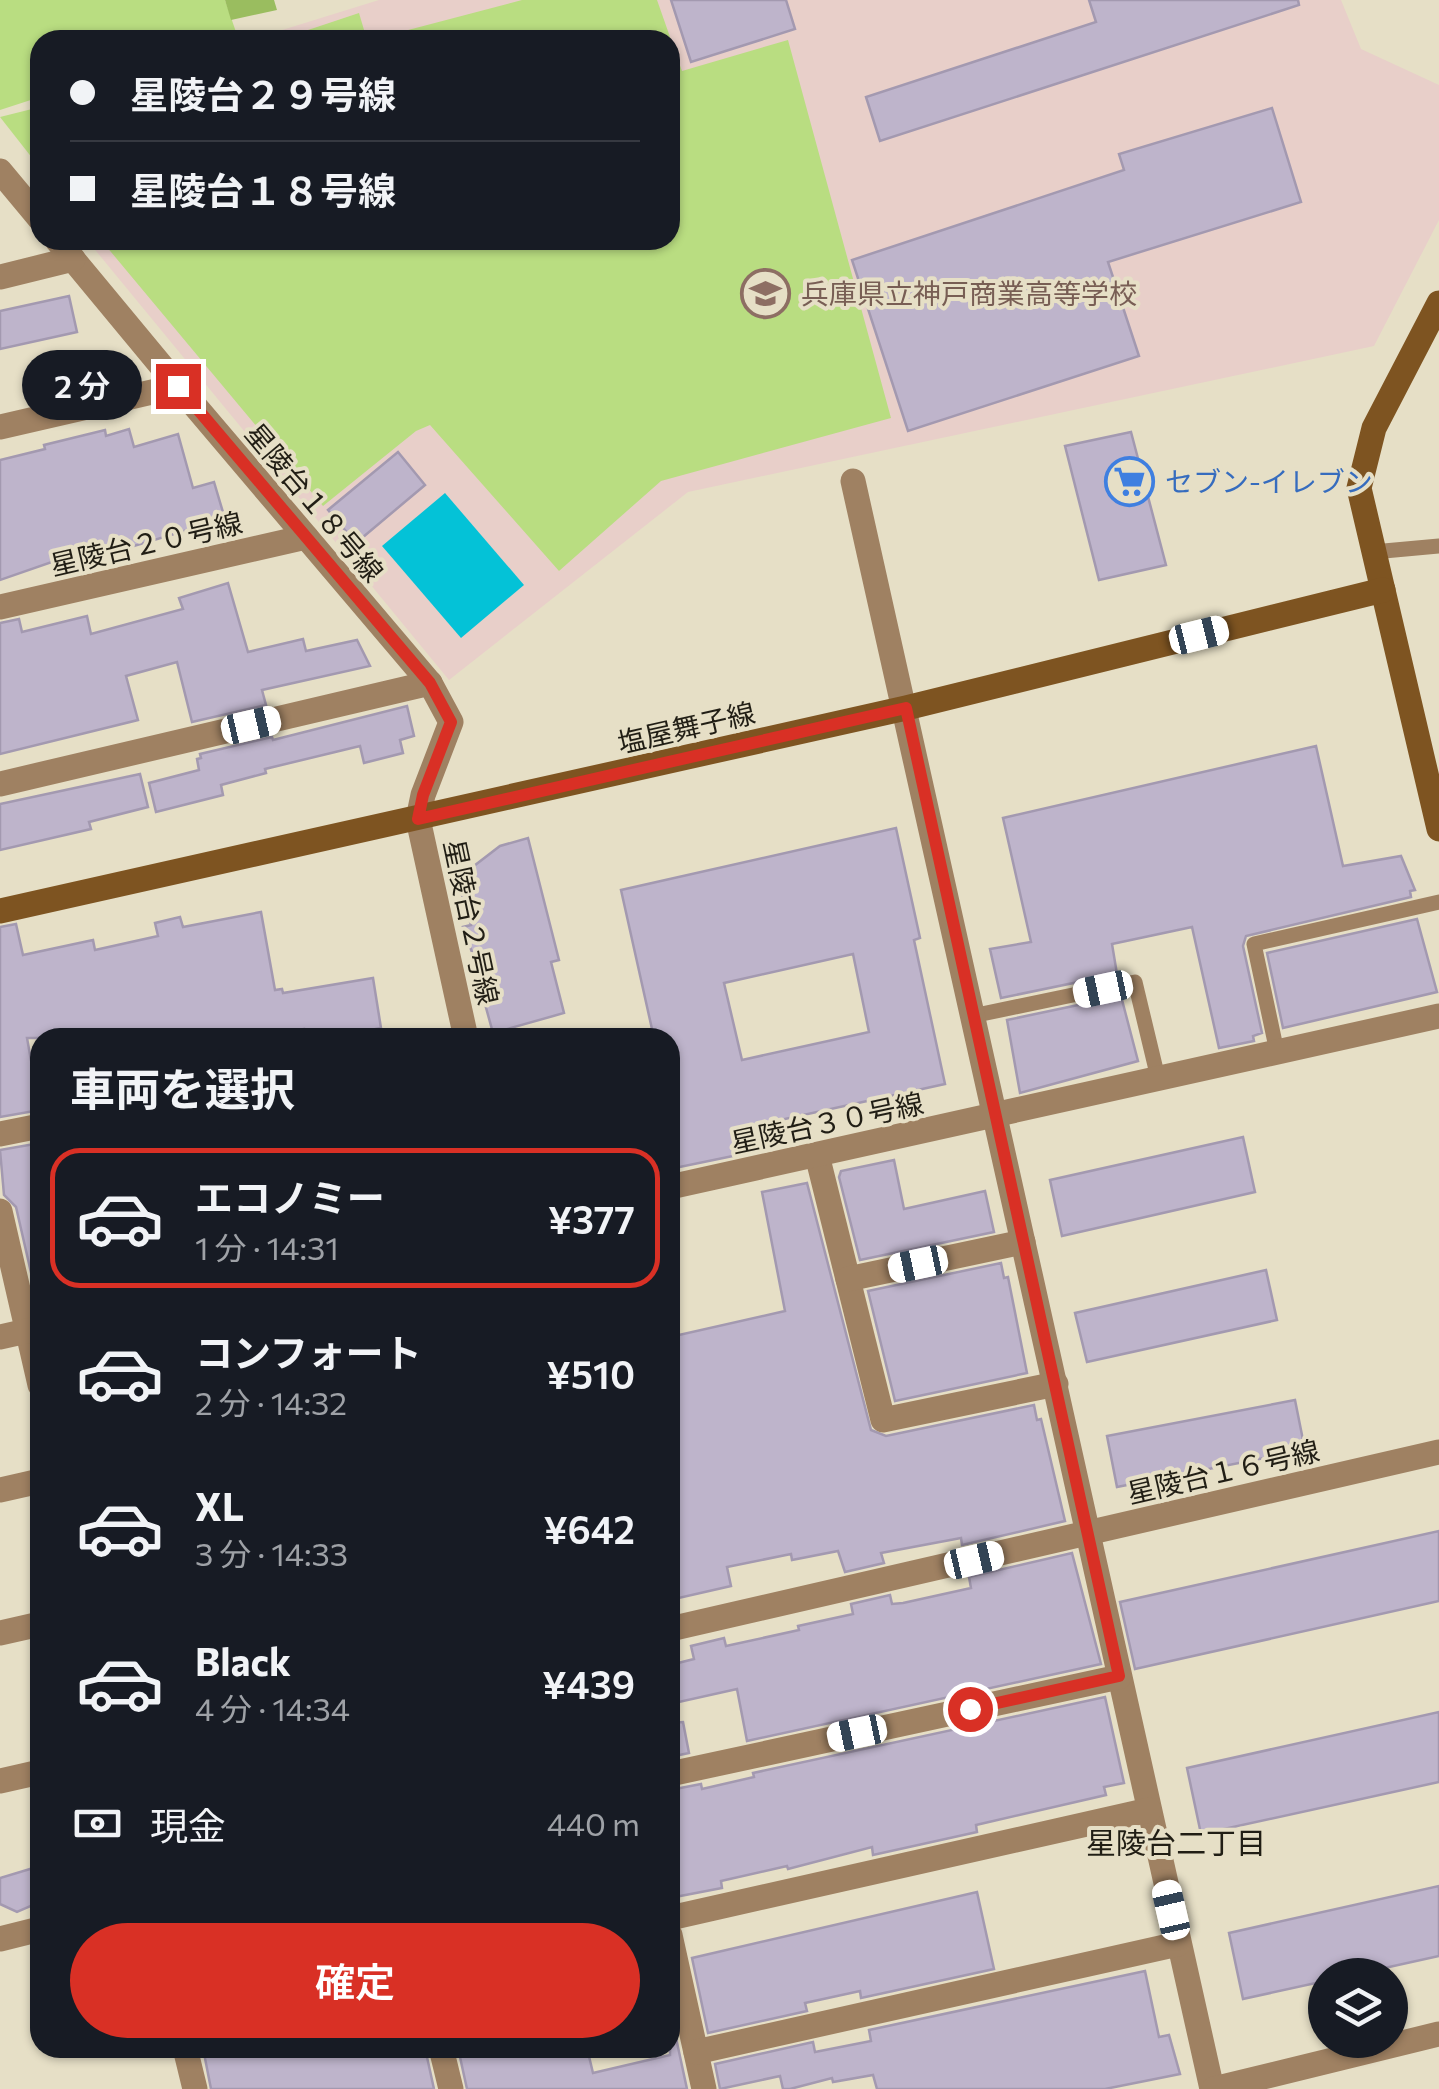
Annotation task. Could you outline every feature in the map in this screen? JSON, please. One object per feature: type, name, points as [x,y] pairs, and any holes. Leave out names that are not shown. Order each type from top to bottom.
[{"type":"street","points":[[0,171],[30,207]]},
{"type":"street","points":[[0,277],[65,250]]},
{"type":"street","name":"星陵台１８号線","points":[[65,250],[430,683],[451,722],[418,819]]},
{"type":"street","points":[[1439,304],[1374,428],[1359,488],[1439,829]]},
{"type":"street","points":[[0,427],[178,386]]},
{"type":"street","points":[[853,481],[1213,2089],[1439,2034]]},
{"type":"street","name":"星陵台２０号線","points":[[0,607],[306,537]]},
{"type":"street","name":"塩屋舞子線","points":[[0,911],[906,708],[1383,590]]},
{"type":"street","points":[[0,784],[430,683]]},
{"type":"street","name":"星陵台２号線","points":[[418,819],[456,1028]]},
{"type":"street","name":"星陵台３０号線","points":[[680,1185],[1439,1016]]},
{"type":"street","points":[[0,1134],[30,1128]]},
{"type":"street","points":[[817,1155],[882,1420],[1056,1384]]},
{"type":"street","points":[[0,1211],[30,1315]]},
{"type":"street","points":[[848,1278],[1023,1242]]},
{"type":"street","points":[[0,1336],[30,1330]]},
{"type":"street","name":"星陵台１６号線","points":[[680,1627],[1439,1452]]},
{"type":"street","points":[[0,1490],[30,1483]]},
{"type":"street","points":[[0,1633],[30,1626]]},
{"type":"street","points":[[680,1772],[1119,1676]]},
{"type":"street","points":[[0,1781],[30,1774]]},
{"type":"street","points":[[680,1916],[1149,1810]]},
{"type":"street","points":[[0,1939],[30,1932]]},
{"type":"street","points":[[696,2052],[1178,1944]]},
{"type":"street","points":[[680,1980],[704,2089]]},
{"type":"street","points":[[187,2058],[195,2089]]},
{"type":"street","points":[[444,2058],[451,2089]]},
{"type":"lane","points":[[1374,552],[1439,546]]},
{"type":"lane","points":[[1277,1052],[1254,944],[1439,902]]},
{"type":"lane","points":[[972,1016],[1136,982],[1158,1078]]},
{"type":"shaded area","name":"兵庫県立神戸商業高等学校","points":[[379,0],[1341,0],[1361,49],[1439,85],[1439,220],[1374,346],[688,492],[449,680],[95,250],[680,250],[680,30],[282,30]]},
{"type":"green space","points":[[0,0],[225,0],[235,30],[30,30],[30,100],[0,110]]},
{"type":"green space","points":[[225,0],[274,0],[277,10],[231,20]]},
{"type":"green space","points":[[522,0],[657,0],[668,30],[408,30]]},
{"type":"green space","points":[[359,13],[364,30],[308,30]]},
{"type":"green space","points":[[788,40],[891,418],[661,481],[559,571],[430,425],[416,431],[323,506],[109,250],[680,250],[680,65],[682,71]]},
{"type":"green space","points":[[30,110],[30,155],[0,117]]},
{"type":"water","points":[[445,493],[524,585],[461,638],[382,546]]},
{"type":"building","points":[[671,0],[786,0],[795,29],[691,62]]},
{"type":"building","points":[[1089,0],[1298,0],[1299,5],[880,141],[866,97],[1096,22]]},
{"type":"building","points":[[1272,108],[1301,202],[1108,262],[1139,356],[908,431],[852,260],[1124,170],[1119,154]]},
{"type":"building","points":[[69,296],[77,332],[0,349],[0,311]]},
{"type":"building","points":[[129,429],[134,447],[178,434],[193,488],[214,482],[225,519],[97,557],[95,547],[0,580],[0,460],[105,430],[106,436]]},
{"type":"building","points":[[1131,432],[1166,565],[1099,580],[1065,446]]},
{"type":"building","points":[[398,452],[425,485],[356,543],[328,510]]},
{"type":"building","points":[[228,583],[248,652],[303,639],[306,651],[357,640],[370,666],[262,690],[266,705],[192,722],[177,662],[126,676],[138,720],[0,754],[0,623],[19,619],[22,632],[87,616],[91,634],[183,609],[179,598]]},
{"type":"building","points":[[407,706],[414,736],[400,740],[403,753],[364,763],[360,746],[265,769],[266,773],[221,785],[223,795],[156,812],[149,783],[199,770],[200,754]]},
{"type":"building","points":[[1316,746],[1343,866],[1401,856],[1415,890],[1410,891],[1411,897],[1246,936],[1243,946],[1262,1033],[1253,1036],[1254,1041],[1219,1048],[1192,927],[1112,944],[1117,974],[1001,998],[990,949],[1031,942],[1003,818]]},
{"type":"building","points":[[140,774],[148,807],[89,822],[91,829],[0,850],[0,804]]},
{"type":"building","points":[[896,828],[920,938],[914,940],[945,1084],[757,1125],[762,1150],[680,1167],[680,1028],[652,1028],[621,890]],"holes":[[[853,954],[869,1032],[742,1060],[724,983]]]},
{"type":"building","points":[[528,838],[559,960],[551,962],[564,1013],[511,1028],[492,1028],[485,1004],[490,1003],[463,927],[471,925],[457,879],[500,846]]},
{"type":"building","points":[[261,912],[275,990],[282,989],[283,993],[373,978],[381,1028],[30,1028],[30,1112],[0,1117],[0,927],[16,924],[23,955],[93,940],[95,950],[158,936],[155,923],[180,917],[183,927]]},
{"type":"building","points":[[1417,919],[1437,992],[1283,1028],[1267,953]]},
{"type":"building","points":[[1121,996],[1138,1061],[1020,1093],[1007,1020]]},
{"type":"building","points":[[1243,1137],[1255,1192],[1062,1236],[1050,1180]]},
{"type":"building","points":[[30,1145],[30,1268],[16,1207],[4,1195],[0,1150]]},
{"type":"building","points":[[894,1160],[904,1209],[985,1191],[994,1232],[860,1260],[839,1177],[841,1171]]},
{"type":"building","points":[[807,1183],[871,1430],[886,1436],[1034,1405],[1037,1420],[1041,1419],[1065,1521],[962,1545],[961,1538],[881,1553],[884,1563],[845,1572],[838,1551],[792,1560],[791,1554],[727,1567],[731,1586],[680,1598],[680,1335],[785,1311],[762,1192]]},
{"type":"building","points":[[1001,1263],[1004,1278],[1008,1277],[1027,1373],[895,1401],[868,1291]]},
{"type":"building","points":[[1266,1270],[1277,1320],[1087,1362],[1075,1313]]},
{"type":"building","points":[[1295,1400],[1305,1450],[1117,1487],[1107,1436]]},
{"type":"building","points":[[1439,1531],[1439,1601],[1135,1669],[1120,1602]]},
{"type":"building","points":[[1072,1553],[1101,1664],[747,1741],[737,1689],[680,1702],[680,1662],[694,1659],[691,1646],[724,1638],[726,1646],[799,1630],[798,1626],[853,1614],[851,1604],[890,1595],[892,1604],[971,1588],[969,1577]]},
{"type":"building","points":[[1105,1697],[1124,1783],[1104,1787],[1106,1795],[976,1825],[977,1832],[873,1855],[872,1847],[788,1869],[787,1866],[721,1881],[722,1888],[680,1896],[680,1788],[701,1784],[702,1789],[754,1777],[753,1773]]},
{"type":"building","points":[[1439,1712],[1439,1782],[1201,1834],[1187,1768]]},
{"type":"building","points":[[680,1722],[689,1753],[680,1755]]},
{"type":"building","points":[[30,1869],[30,1906],[17,1912],[0,1904],[0,1878]]},
{"type":"building","points":[[1439,1886],[1439,1956],[1408,1963],[1408,1958],[1308,1958],[1308,1985],[1243,1999],[1229,1933]]},
{"type":"building","points":[[977,1892],[994,1969],[861,1998],[860,1991],[805,2003],[807,2011],[708,2033],[692,1958]]},
{"type":"building","points":[[1145,1971],[1159,2037],[1169,2035],[1180,2074],[1105,2089],[877,2089],[873,2075],[833,2082],[832,2078],[790,2089],[783,2089],[780,2076],[720,2089],[715,2064],[813,2042],[815,2052],[871,2041],[869,2030]]},
{"type":"building","points":[[680,2056],[687,2089],[467,2089],[460,2058],[589,2058],[593,2073]]},
{"type":"building","points":[[205,2058],[427,2058],[434,2089],[211,2089]]},
{"type":"place","name":"兵庫県立神戸商業高等学校","points":[[766,293]]},
{"type":"place","name":"セブン-イレブン","points":[[1130,481]]},
{"type":"district","name":"星陵台二丁目","points":[[1176,1841]]},
{"type":"route","points":[[178,386],[430,683],[451,722],[418,819],[906,708],[1119,1676],[970,1709]]}]
